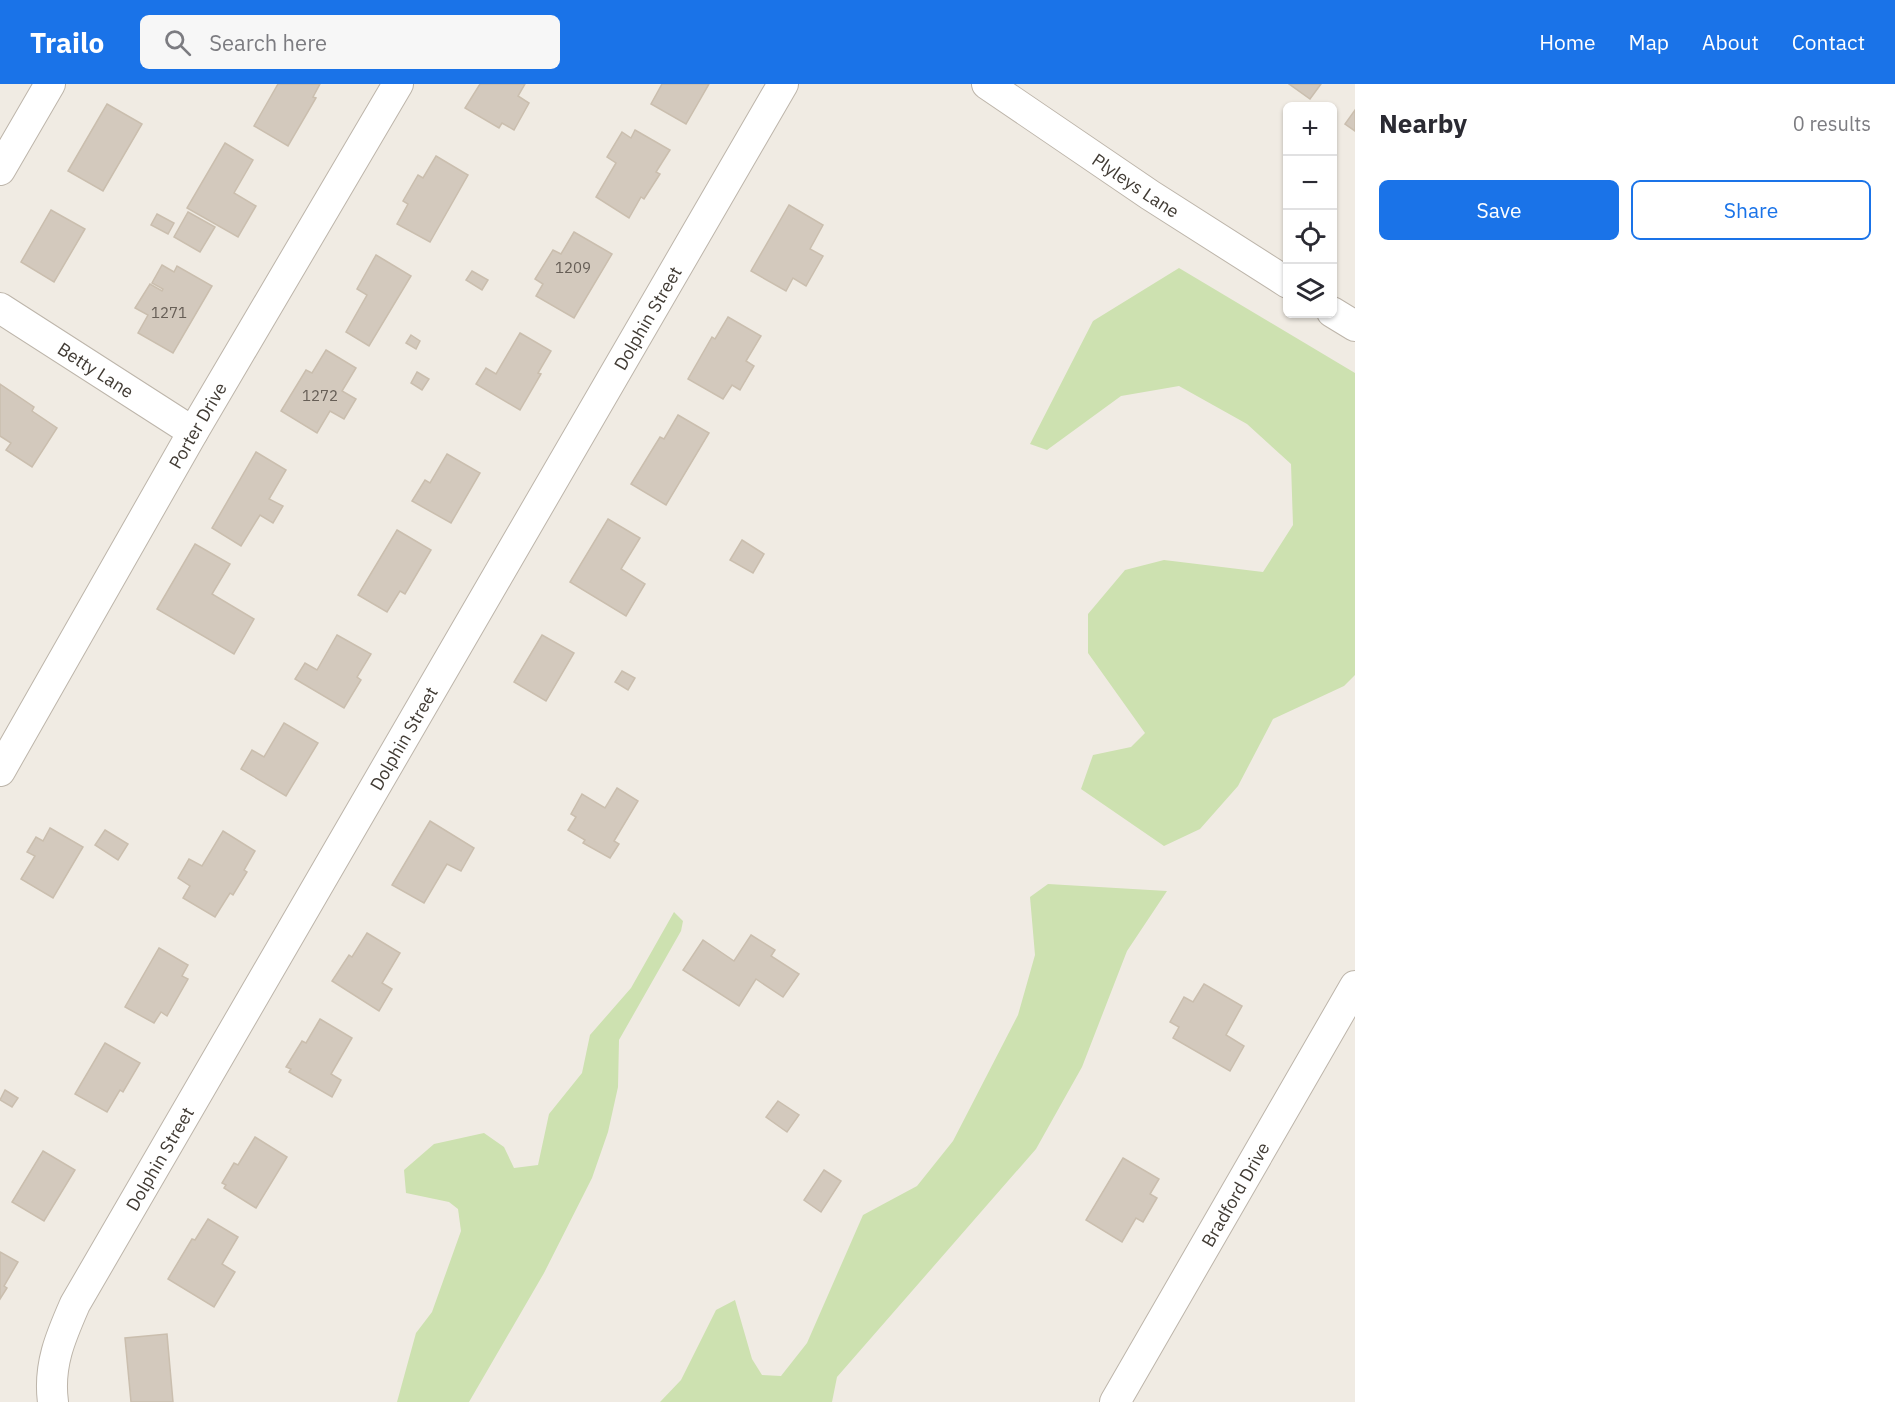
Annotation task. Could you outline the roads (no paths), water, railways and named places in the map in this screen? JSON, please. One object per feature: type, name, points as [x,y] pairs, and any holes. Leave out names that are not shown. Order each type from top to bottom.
[{"type":"street","points":[[0,170],[50,84]]},
{"type":"street","name":"Porter Drive","points":[[0,771],[193,432],[398,84]]},
{"type":"street","name":"Dolphin Street","points":[[53,1402],[51,1376],[57,1346],[75,1304],[783,84]]},
{"type":"street","name":"Plyleys Lane","points":[[987,84],[1150,195],[1283,280]]},
{"type":"street","name":"Betty Lane","points":[[0,308],[193,432]]},
{"type":"street","points":[[1337,315],[1355,326]]},
{"type":"street","name":"Bradford Drive","points":[[1115,1402],[1355,986]]}]
